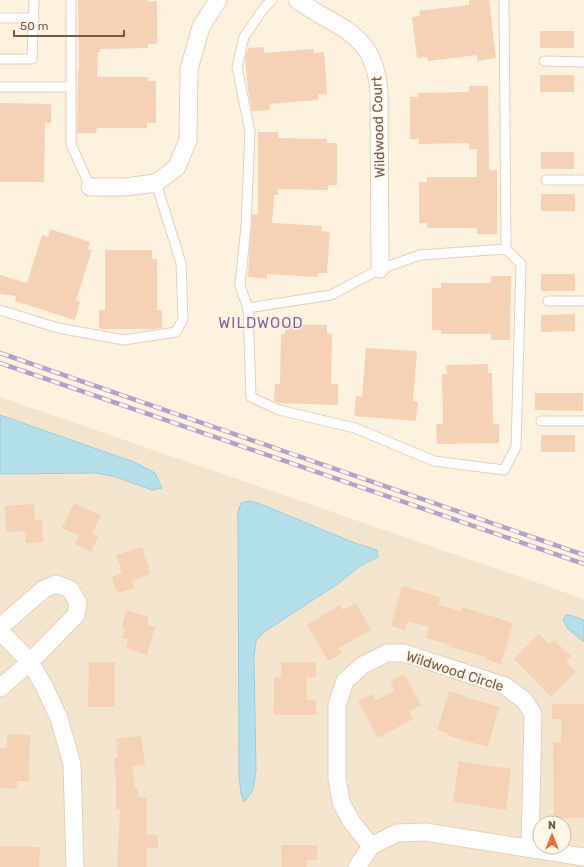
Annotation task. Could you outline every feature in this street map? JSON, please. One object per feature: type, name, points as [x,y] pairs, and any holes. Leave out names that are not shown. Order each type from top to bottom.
[{"type":"street","points":[[90,187],[125,187],[156,184],[177,167],[188,140],[189,69],[201,27],[218,0]]},
{"type":"street","name":"Wildwood Court","points":[[296,0],[336,23],[360,40],[375,67],[379,93],[380,269]]},
{"type":"street","points":[[0,627],[44,589],[56,584],[70,589],[78,603],[76,615],[30,662],[0,688]]},
{"type":"street","points":[[0,631],[30,662],[44,686],[59,718],[72,764],[75,867]]},
{"type":"street","name":"Wildwood Circle","points":[[371,846],[351,821],[341,802],[337,778],[337,705],[345,681],[363,664],[388,653],[404,653],[505,686],[524,700],[532,714],[530,848]]},
{"type":"street","points":[[357,867],[371,846],[397,833],[425,832],[584,856]]},
{"type":"lane","points":[[0,59],[32,59],[34,0]]},
{"type":"lane","points":[[71,0],[71,144],[90,187]]},
{"type":"lane","points":[[272,0],[264,8],[244,37],[237,67],[250,132],[246,226],[240,286],[248,308],[251,397],[279,410],[355,428],[434,460],[504,470],[516,447],[521,264],[506,249],[504,0]]},
{"type":"lane","points":[[0,18],[34,18]]},
{"type":"lane","points":[[544,61],[584,62]]},
{"type":"lane","points":[[0,87],[71,87]]},
{"type":"lane","points":[[546,180],[584,180]]},
{"type":"lane","points":[[0,310],[58,328],[124,340],[176,332],[183,319],[182,263],[156,184]]},
{"type":"lane","points":[[248,308],[332,295],[380,269],[420,255],[506,249]]},
{"type":"lane","points":[[548,301],[584,301]]},
{"type":"lane","points":[[541,421],[584,421]]},
{"type":"shaded area","points":[[0,397],[584,599],[584,867],[0,867]]},
{"type":"water","points":[[0,415],[134,462],[155,473],[162,488],[152,490],[116,477],[97,473],[0,474]]},
{"type":"water","points":[[248,501],[258,503],[355,543],[377,550],[378,557],[360,566],[339,583],[264,632],[256,641],[254,657],[256,771],[253,790],[244,802],[241,794],[239,775],[238,512],[241,503]]},
{"type":"water","points":[[566,615],[584,620],[584,642],[567,628],[563,619]]},
{"type":"building","points":[[78,0],[157,1],[157,44],[148,44],[148,48],[100,49],[100,52],[98,52],[97,77],[148,77],[147,81],[156,81],[156,123],[147,123],[147,128],[97,128],[96,133],[77,133],[79,70]]},
{"type":"building","points":[[469,0],[489,0],[496,58],[477,61],[477,55],[428,61],[427,57],[417,58],[412,17],[420,16],[419,11],[469,5]]},
{"type":"building","points":[[540,31],[574,31],[574,48],[540,48]]},
{"type":"building","points":[[264,47],[264,53],[314,49],[314,53],[324,52],[327,94],[318,94],[318,100],[269,104],[270,110],[252,111],[245,58],[248,48]]},
{"type":"building","points":[[540,75],[574,75],[574,92],[540,92]]},
{"type":"building","points":[[469,86],[488,86],[489,170],[497,170],[497,234],[477,234],[477,228],[427,228],[427,223],[419,223],[419,182],[427,182],[427,177],[477,177],[477,149],[469,149],[469,143],[419,144],[419,139],[410,139],[410,97],[418,97],[418,93],[469,92]]},
{"type":"building","points":[[0,103],[51,104],[51,123],[45,123],[44,182],[0,182]]},
{"type":"building","points":[[258,132],[278,132],[278,138],[327,139],[327,143],[337,143],[337,185],[328,185],[328,190],[278,189],[278,195],[274,195],[272,223],[322,226],[321,231],[330,232],[327,273],[318,273],[317,277],[267,274],[267,279],[248,277],[252,214],[258,215]]},
{"type":"building","points":[[541,152],[574,152],[574,169],[541,169]]},
{"type":"building","points":[[541,194],[575,194],[575,211],[541,211]]},
{"type":"building","points":[[50,229],[90,242],[88,250],[92,250],[76,300],[80,302],[75,320],[15,301],[16,296],[0,294],[0,275],[27,283],[42,235],[48,237]]},
{"type":"building","points":[[105,250],[152,250],[152,259],[157,259],[157,310],[162,310],[162,328],[99,329],[99,310],[105,310]]},
{"type":"building","points":[[541,274],[575,274],[575,291],[541,291]]},
{"type":"building","points":[[491,276],[511,276],[510,340],[491,340],[491,334],[441,334],[441,330],[432,330],[432,288],[441,288],[441,283],[491,283]]},
{"type":"building","points":[[575,314],[575,331],[541,332],[541,315]]},
{"type":"building","points":[[285,324],[327,325],[327,333],[332,334],[331,384],[338,384],[338,405],[279,403],[274,401],[275,384],[280,384],[281,334],[285,334]]},
{"type":"building","points":[[366,348],[417,351],[413,401],[418,402],[416,421],[354,416],[356,396],[362,397]]},
{"type":"building","points":[[488,364],[488,373],[492,373],[493,424],[499,424],[499,443],[437,444],[436,424],[443,424],[442,374],[447,374],[446,365]]},
{"type":"building","points":[[535,393],[583,393],[583,411],[535,410]]},
{"type":"building","points":[[541,435],[575,435],[575,452],[541,452]]},
{"type":"building","points":[[74,503],[101,515],[92,534],[98,536],[91,552],[75,544],[79,536],[62,528]]},
{"type":"building","points":[[34,504],[35,520],[42,519],[43,542],[26,543],[25,531],[6,532],[5,506]]},
{"type":"building","points":[[142,547],[151,574],[132,581],[134,588],[117,593],[112,577],[122,573],[116,555]]},
{"type":"building","points":[[402,586],[440,597],[438,605],[461,611],[462,607],[513,623],[501,664],[485,659],[486,657],[426,638],[429,627],[408,621],[405,630],[391,626]]},
{"type":"building","points":[[356,603],[371,630],[339,648],[342,653],[328,661],[307,625],[340,605],[343,610]]},
{"type":"building","points":[[126,610],[149,617],[147,625],[155,627],[147,655],[126,648],[128,639],[122,638],[125,628],[122,627]]},
{"type":"building","points":[[539,634],[549,644],[554,640],[571,656],[566,661],[576,672],[551,697],[514,659]]},
{"type":"building","points":[[89,662],[115,662],[115,707],[88,707]]},
{"type":"building","points":[[281,662],[316,662],[316,677],[307,677],[307,700],[316,700],[316,715],[274,715],[274,677],[281,677]]},
{"type":"building","points":[[404,674],[421,705],[409,711],[413,719],[378,738],[358,701],[372,694],[375,701],[395,690],[390,682]]},
{"type":"building","points":[[449,691],[499,707],[488,747],[449,736],[449,734],[437,730]]},
{"type":"building","points":[[552,704],[584,704],[584,818],[572,818],[572,815],[554,815],[553,742],[561,742],[561,719],[552,719]]},
{"type":"building","points":[[7,734],[30,735],[29,781],[17,781],[17,789],[0,788],[0,748],[7,748]]},
{"type":"building","points":[[141,736],[145,765],[132,766],[135,788],[138,788],[138,797],[147,797],[147,835],[158,835],[158,848],[147,848],[147,867],[117,867],[120,809],[116,809],[114,759],[118,758],[116,739]]},
{"type":"building","points":[[459,761],[511,769],[506,810],[453,802]]},
{"type":"building","points":[[281,845],[317,845],[317,860],[307,860],[307,867],[282,867]]},
{"type":"building","points":[[0,846],[40,847],[39,867],[0,867]]},
{"type":"railway","points":[[0,353],[584,555]]},
{"type":"railway","points":[[0,363],[584,564]]},
{"type":"district","name":"WILDWOOD","points":[[261,323]]}]
